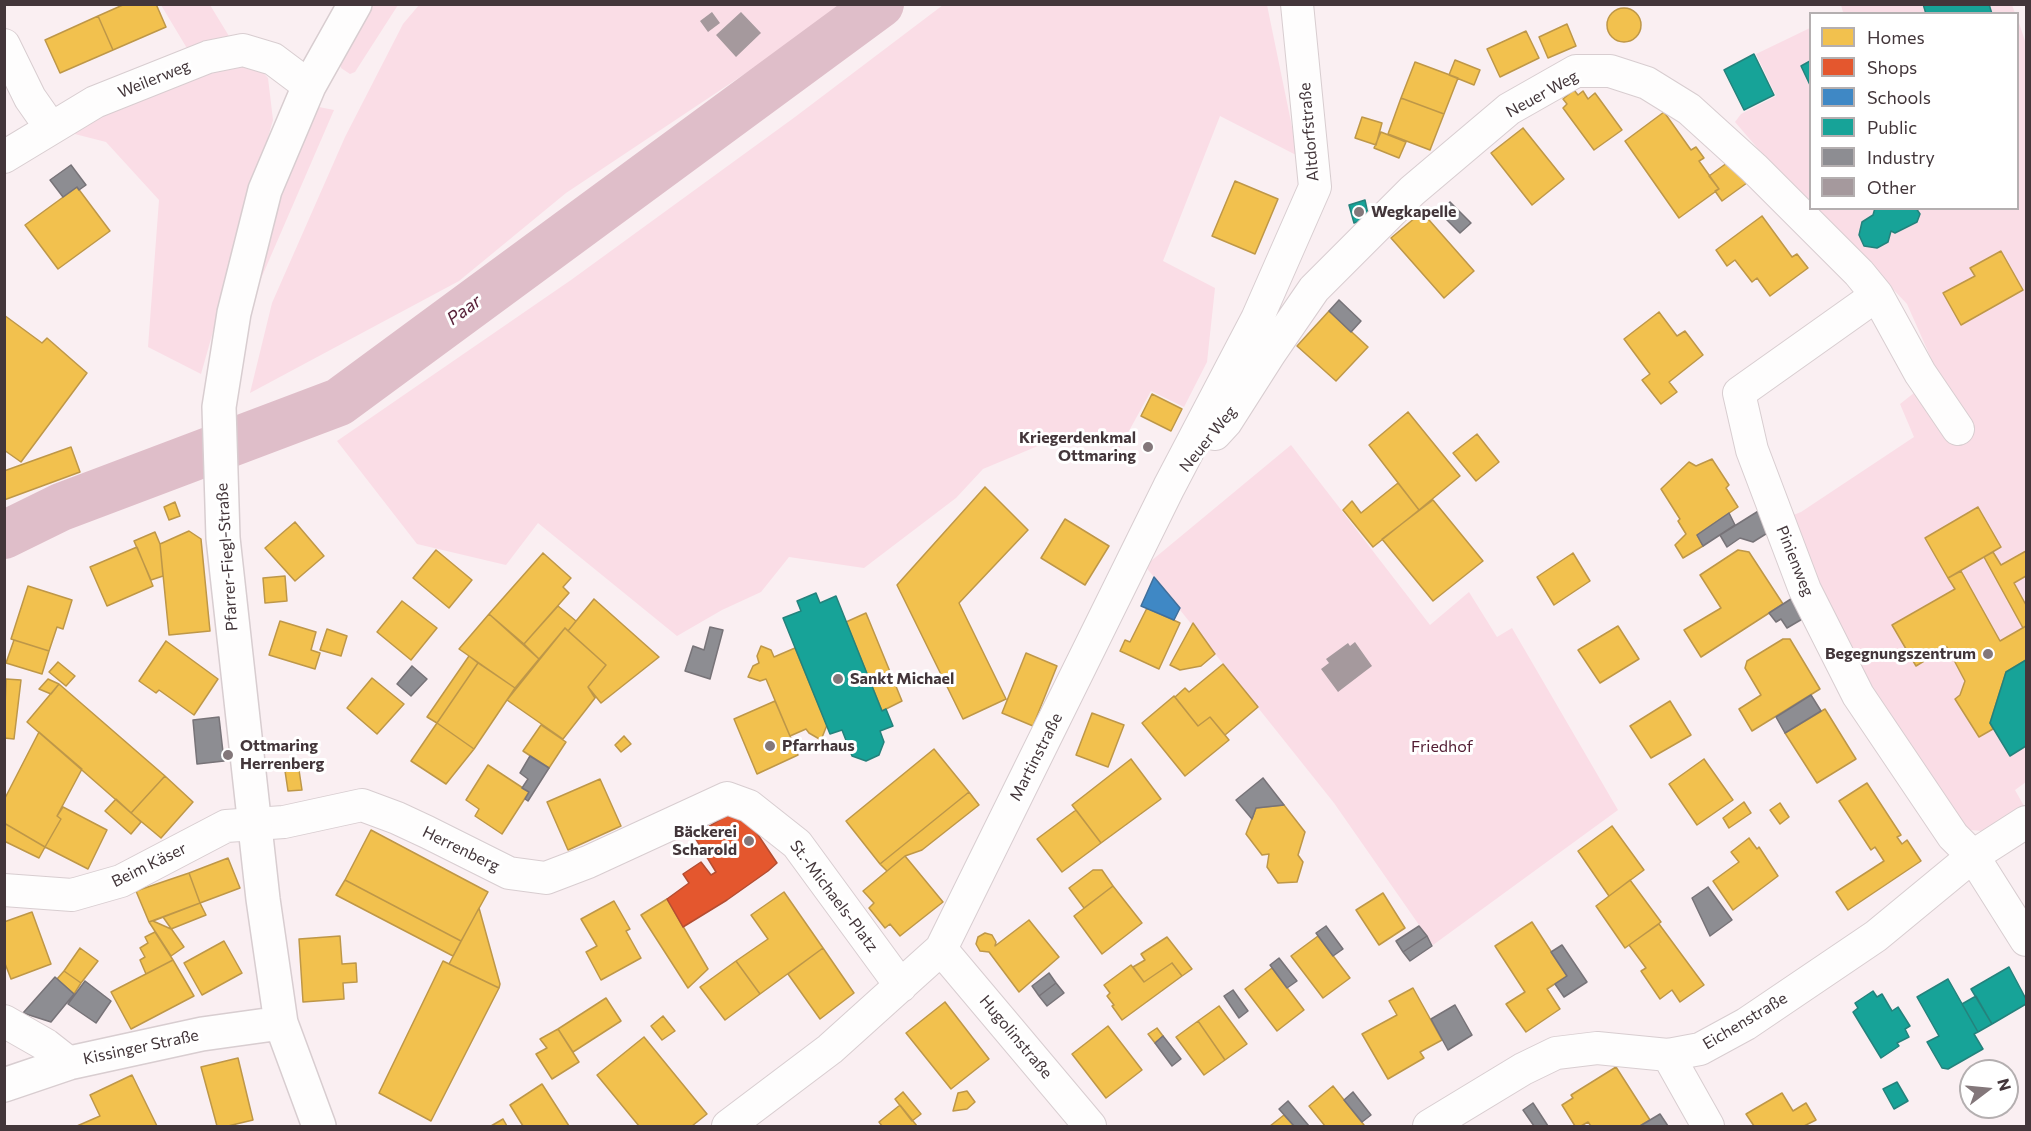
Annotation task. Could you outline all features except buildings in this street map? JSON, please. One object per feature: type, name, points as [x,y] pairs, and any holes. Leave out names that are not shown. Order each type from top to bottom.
[{"type":"main road","name":"Pfarrer-Fiegl-Straße","points":[[319,1126],[281,1023],[259,874],[223,538],[219,407],[234,312],[265,190],[309,86],[355,4]]},
{"type":"main road","name":"Kissinger Straße","points":[[4,1086],[69,1063],[202,1034],[281,1023]]},
{"type":"street","name":"Altdorfstraße","points":[[1257,319],[1315,187],[1297,4]]},
{"type":"street","points":[[4,45],[30,98],[51,128]]},
{"type":"street","name":"Weilerweg","points":[[4,157],[95,102],[208,57],[243,50],[273,59],[309,86]]},
{"type":"street","name":"Neuer Weg","points":[[1169,487],[1226,422],[1314,289],[1412,191],[1509,109],[1576,71],[1610,71],[1647,83],[1689,109],[1754,168],[1859,273],[1877,296],[1920,373],[1958,429]]},
{"type":"street","name":"Pinienweg","points":[[1877,296],[1739,393],[1752,450],[1815,611],[1858,695],[1953,836],[1972,856]]},
{"type":"street","name":"Martinstraße","points":[[728,1126],[830,1049],[941,949],[1169,487],[1257,319]]},
{"type":"street","name":"Herrenberg","points":[[255,823],[284,822],[362,805],[417,827],[509,873],[546,878],[588,862],[727,798]]},
{"type":"street","name":"St.-Michaels-Platz","points":[[727,798],[749,806],[797,844],[902,986]]},
{"type":"street","name":"Eichenstraße","points":[[1429,1126],[1523,1069],[1556,1053],[1597,1048],[1668,1055],[1700,1049],[1746,1024],[1876,936],[1972,856],[2026,822]]},
{"type":"street","name":"Beim Käser","points":[[4,891],[72,895],[121,881],[226,826],[255,823]]},
{"type":"street","points":[[1972,856],[2026,940]]},
{"type":"street","name":"Hugolinstraße","points":[[941,949],[1090,1126]]},
{"type":"street","points":[[4,1021],[46,1045],[69,1063]]},
{"type":"street","points":[[1668,1055],[1708,1126]]},
{"type":"green space","points":[[161,5],[210,5],[232,41],[191,55]]},
{"type":"green space","points":[[374,5],[398,5],[355,72],[350,74],[341,68],[339,57]]},
{"type":"green space","points":[[419,5],[845,5],[566,193],[459,281],[250,393],[272,303],[345,137],[403,24]]},
{"type":"green space","points":[[943,5],[1267,5],[1298,156],[1220,116],[1163,261],[1215,288],[1207,362],[1184,407],[1151,391],[1119,449],[1085,436],[1045,443],[983,469],[956,498],[864,568],[789,557],[761,592],[722,610],[677,636],[538,523],[506,565],[417,544],[337,441],[571,280],[795,117]]},
{"type":"green space","points":[[1841,5],[2012,5],[2015,12],[1843,12]]},
{"type":"green space","points":[[2019,23],[2026,44],[2026,782],[2015,790],[2024,806],[1983,831],[1970,830],[1964,825],[1870,686],[1815,579],[1791,516],[1801,512],[1914,437],[1900,404],[1938,374],[1907,304],[1814,210],[2019,210]]},
{"type":"green space","points":[[1809,28],[1809,205],[1735,122],[1741,114],[1776,96],[1756,54]]},
{"type":"green space","points":[[243,50],[268,78],[273,120],[201,374],[148,347],[159,200],[106,142],[67,132]]},
{"type":"green space","points":[[314,106],[334,110],[247,311],[262,243]]},
{"type":"green space","name":"Friedhof","points":[[1291,445],[1430,625],[1469,592],[1497,637],[1512,628],[1618,810],[1433,945],[1334,803],[1145,566]]},
{"type":"waterway","name":"Paar","points":[[4,535],[61,507],[339,402],[880,4]]},
{"type":"place","name":"Wegkapelle","points":[[1359,212]]},
{"type":"place","name":"Kriegerdenkmal Ottmaring","points":[[1148,447]]},
{"type":"place","name":"Begegnungszentrum","points":[[1988,654]]},
{"type":"place","name":"Sankt Michael","points":[[838,679]]},
{"type":"place","name":"Pfarrhaus","points":[[770,746]]},
{"type":"place","name":"Ottmaring Herrenberg","points":[[228,755]]},
{"type":"place","name":"Bäckerei Scharold","points":[[749,841]]}]
